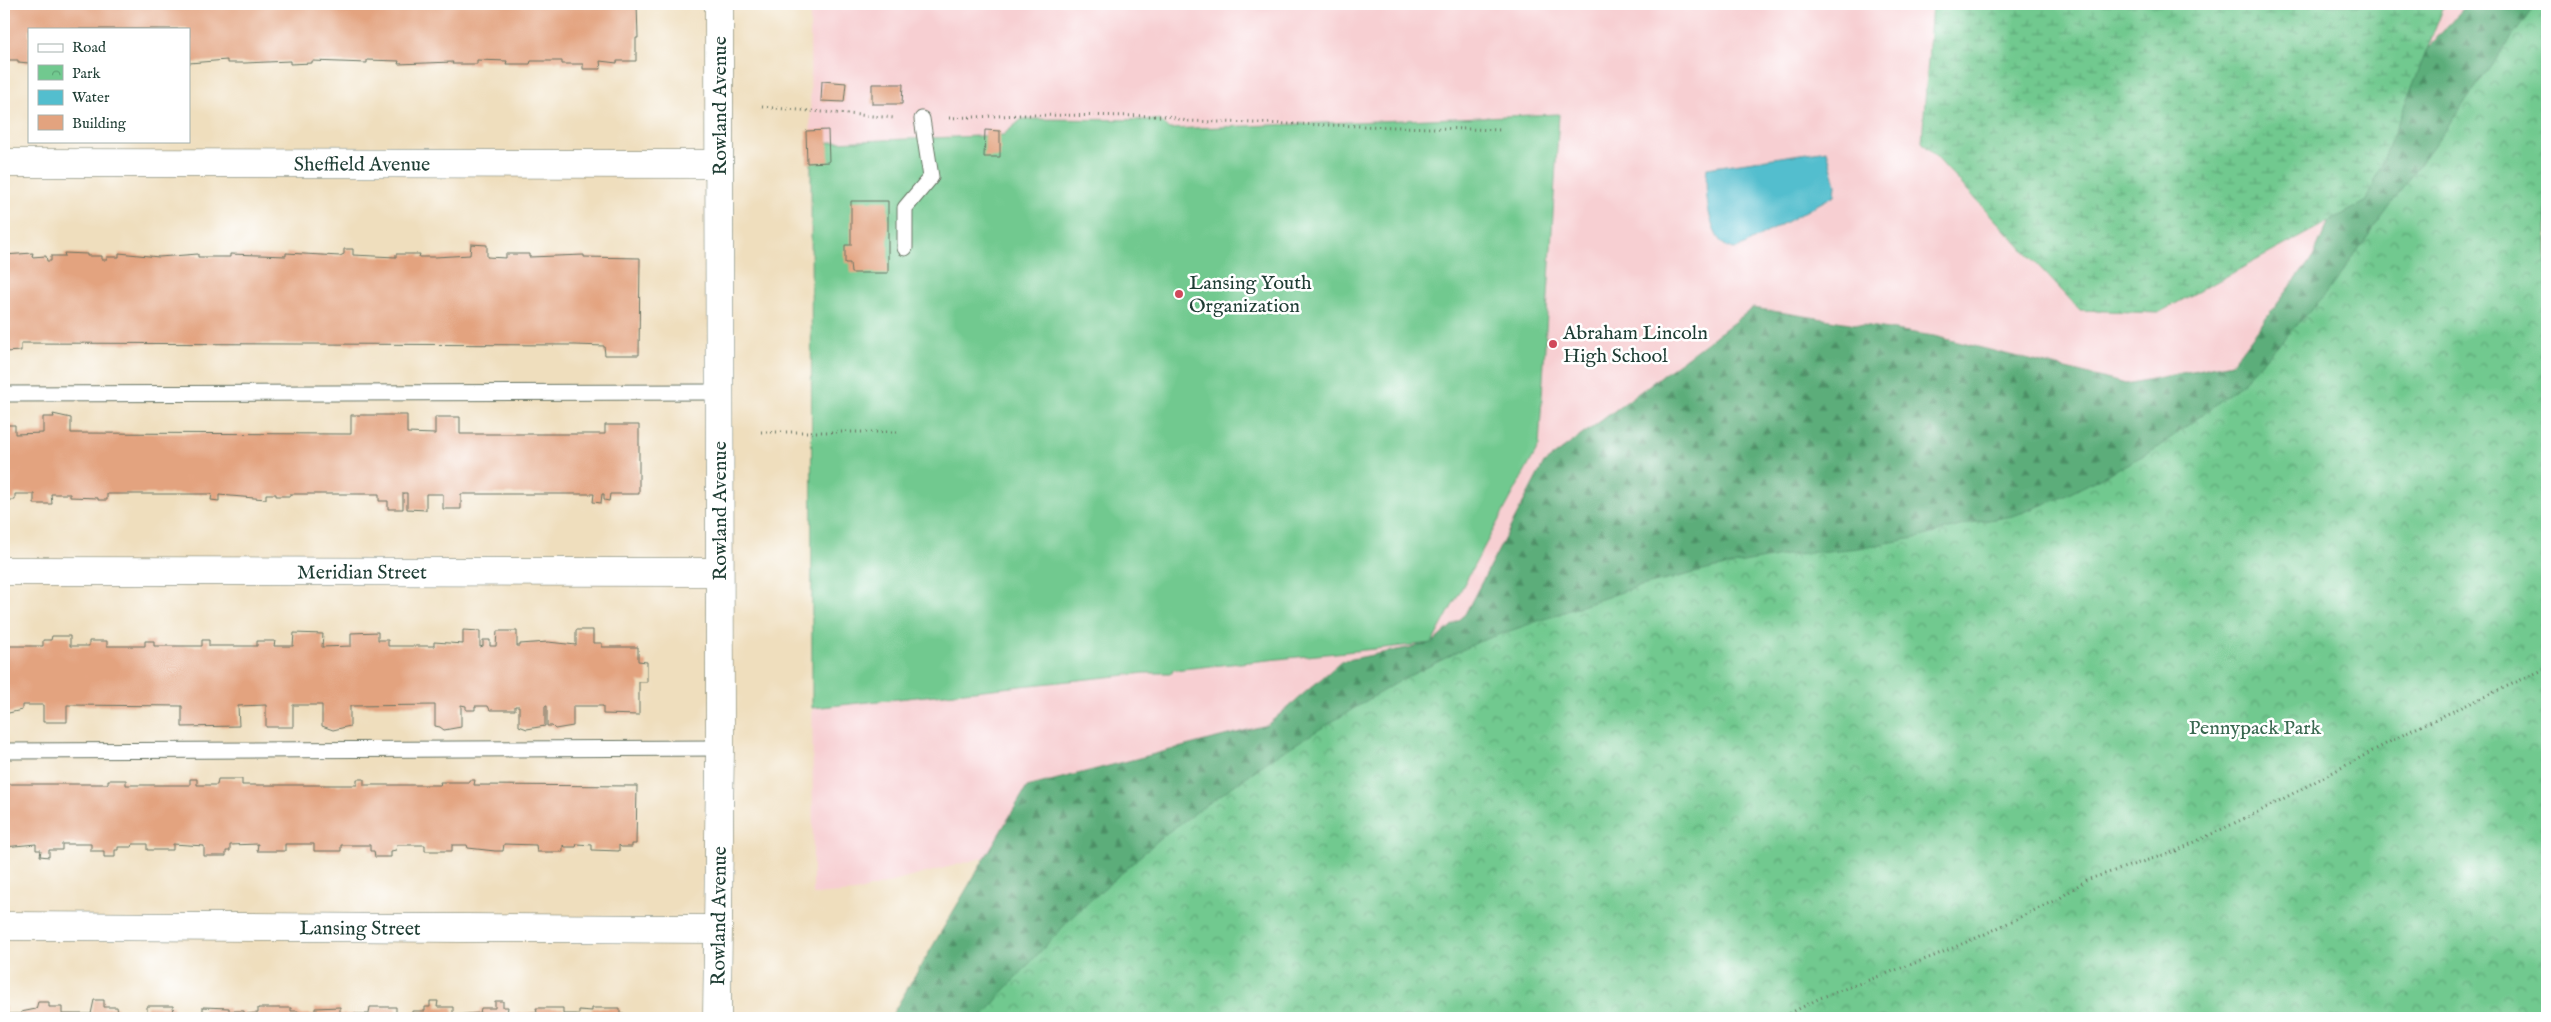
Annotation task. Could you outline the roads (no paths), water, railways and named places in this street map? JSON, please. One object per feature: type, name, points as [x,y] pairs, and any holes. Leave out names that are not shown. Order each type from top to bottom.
[{"type":"street","name":"Rowland Avenue","points":[[717,1018],[716,929],[720,748],[719,4]]},
{"type":"street","name":"Sheffield Avenue","points":[[4,163],[719,164]]},
{"type":"street","name":"Meridian Street","points":[[4,571],[719,572]]},
{"type":"street","name":"Lansing Street","points":[[4,926],[716,929]]},
{"type":"lane","points":[[905,248],[905,208],[931,177],[922,119]]},
{"type":"lane","points":[[4,394],[720,392]]},
{"type":"lane","points":[[4,751],[720,748]]},
{"type":"water","points":[[1827,150],[1836,185],[1835,195],[1737,249],[1727,247],[1720,240],[1714,230],[1710,217],[1706,190],[1707,168]]},
{"type":"place","name":"Lansing Youth Organization","points":[[1179,294]]},
{"type":"place","name":"Abraham Lincoln High School","points":[[1553,344]]},
{"type":"park label","name":"Pennypack Park","points":[[2255,727]]}]
